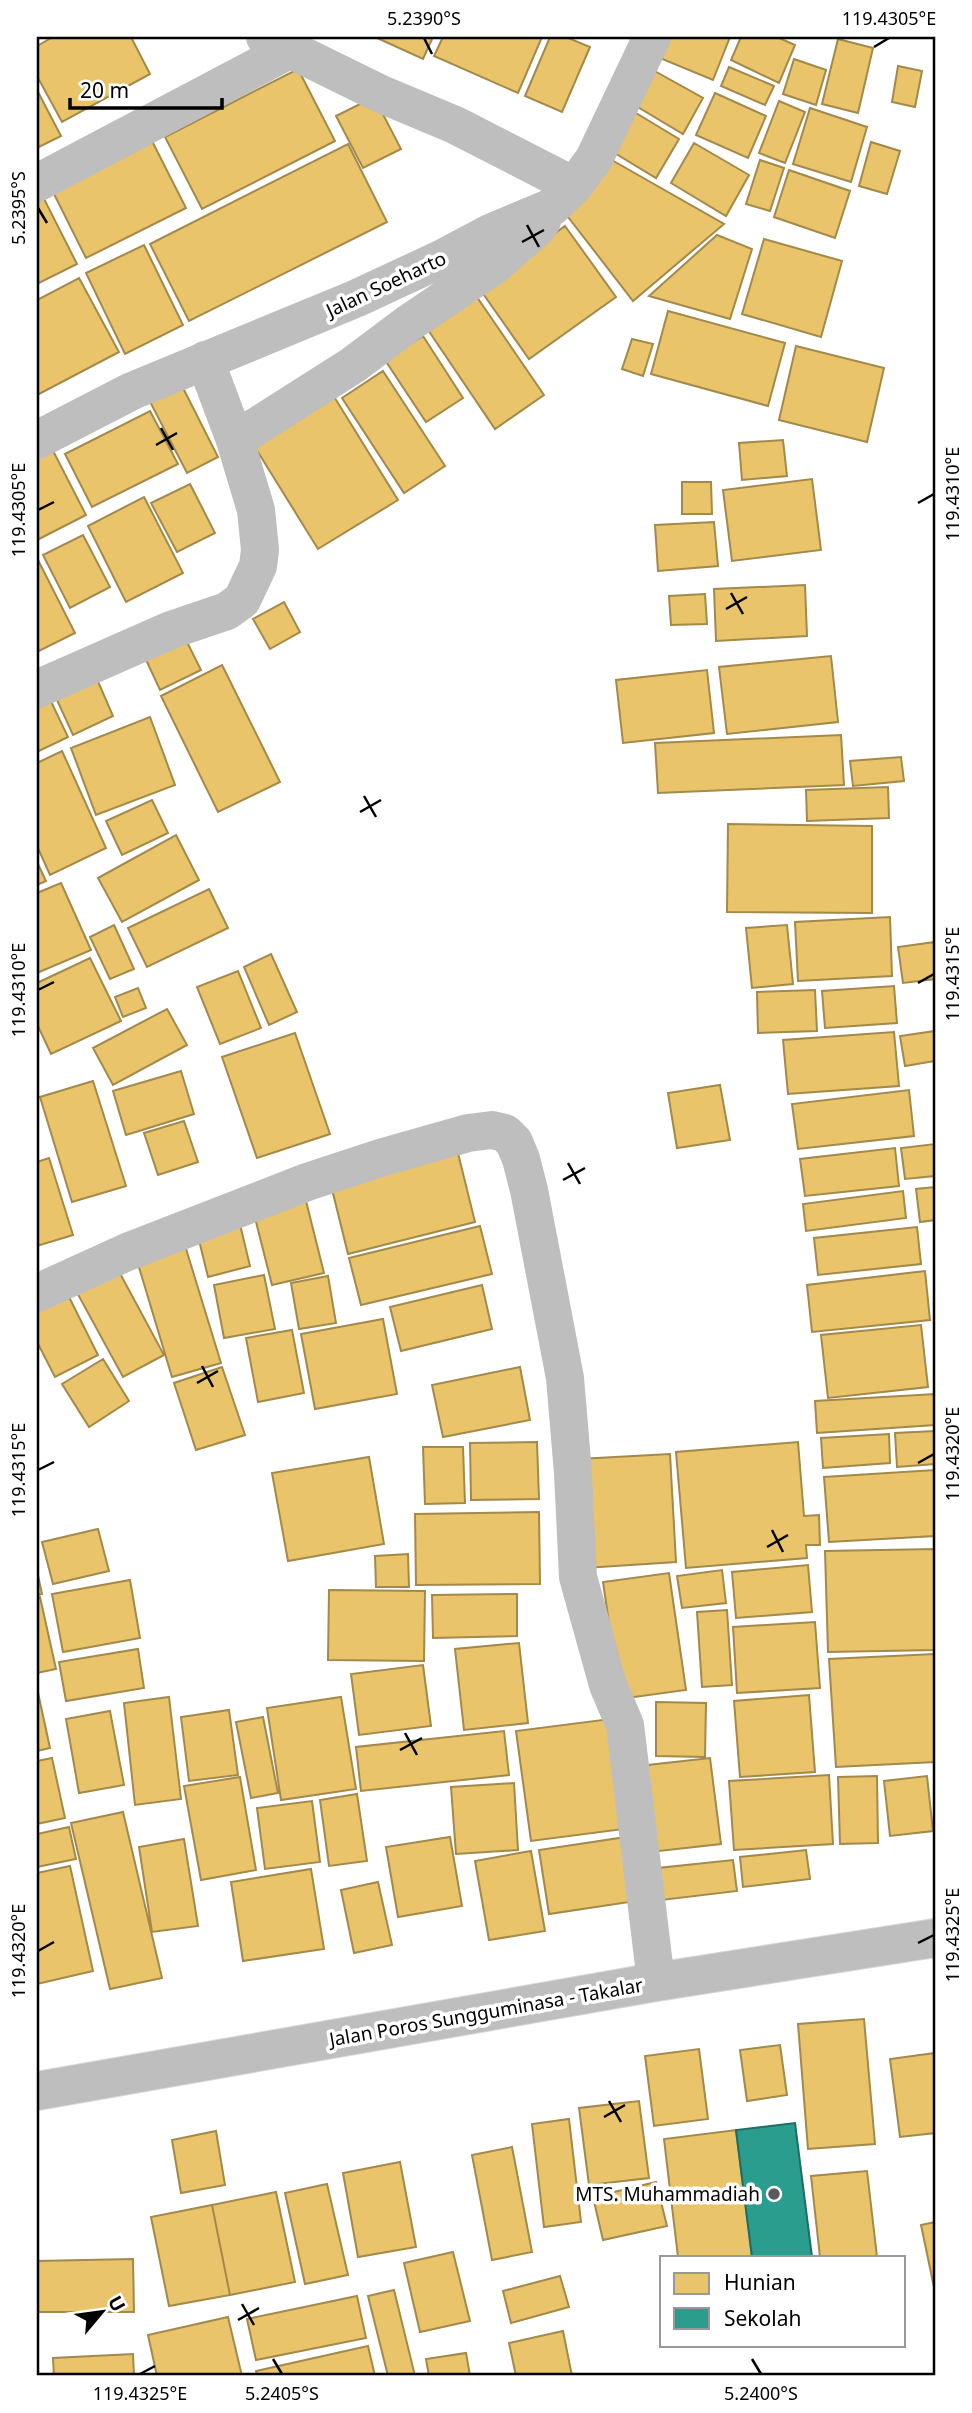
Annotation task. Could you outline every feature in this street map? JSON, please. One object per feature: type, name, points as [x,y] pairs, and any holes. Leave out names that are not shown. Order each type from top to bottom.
[{"type":"main road","points":[[235,440],[353,365],[495,265],[537,228],[594,159],[652,37]]},
{"type":"main road","points":[[37,183],[278,43],[380,94],[455,125],[563,197]]},
{"type":"main road","name":"Jalan Soeharto","points":[[37,440],[132,391],[355,299],[563,197]]},
{"type":"main road","points":[[37,689],[171,631],[228,611],[242,600],[258,566],[260,550],[256,510],[235,440],[205,360]]},
{"type":"main road","points":[[37,1293],[127,1252],[307,1182],[380,1158],[468,1133],[492,1130],[505,1133],[514,1142],[522,1158],[529,1190],[565,1378],[578,1577],[605,1674],[625,1725],[656,1982]]},
{"type":"main road","name":"Jalan Poros Sungguminasa - Takalar","points":[[37,2091],[656,1982],[935,1938]]},
{"type":"building: Hunian","points":[[53,37],[131,37],[150,74],[62,122],[37,76],[37,46]]},
{"type":"building: Hunian","points":[[375,37],[433,37],[423,59]]},
{"type":"building: Hunian","points":[[443,37],[542,37],[518,93],[434,56]]},
{"type":"building: Hunian","points":[[550,37],[566,37],[590,47],[562,112],[525,96]]},
{"type":"building: Hunian","points":[[663,37],[730,37],[713,80],[655,56]]},
{"type":"building: Hunian","points":[[741,37],[777,37],[795,45],[779,83],[731,60]]},
{"type":"building: Hunian","points":[[838,39],[873,48],[858,113],[822,104]]},
{"type":"building: Hunian","points":[[794,59],[826,70],[816,105],[783,94]]},
{"type":"building: Hunian","points":[[898,66],[922,71],[915,107],[892,102]]},
{"type":"building: Hunian","points":[[729,67],[774,86],[765,105],[721,86]]},
{"type":"building: Hunian","points":[[298,69],[335,141],[202,209],[165,137]]},
{"type":"building: Hunian","points":[[651,69],[703,98],[683,134],[631,103]]},
{"type":"building: Hunian","points":[[37,90],[61,136],[37,148]]},
{"type":"building: Hunian","points":[[715,93],[766,116],[748,158],[696,135]]},
{"type":"building: Hunian","points":[[374,97],[401,149],[363,168],[336,116]]},
{"type":"building: Hunian","points":[[779,101],[805,112],[785,163],[759,153]]},
{"type":"building: Hunian","points":[[810,108],[867,127],[851,182],[793,164]]},
{"type":"building: Hunian","points":[[631,110],[679,139],[656,178],[608,149]]},
{"type":"building: Hunian","points":[[152,141],[186,208],[86,258],[53,192]]},
{"type":"building: Hunian","points":[[871,142],[900,151],[887,194],[859,186]]},
{"type":"building: Hunian","points":[[694,143],[749,175],[726,216],[671,183]]},
{"type":"building: Hunian","points":[[348,144],[387,222],[189,321],[150,244]]},
{"type":"building: Hunian","points":[[610,159],[724,224],[633,301],[565,213]]},
{"type":"building: Hunian","points":[[760,160],[784,168],[770,211],[746,204]]},
{"type":"building: Hunian","points":[[789,170],[850,191],[835,238],[774,217]]},
{"type":"building: Hunian","points":[[39,189],[77,264],[37,284],[37,190]]},
{"type":"building: Hunian","points":[[565,226],[616,297],[529,359],[479,288]]},
{"type":"building: Hunian","points":[[717,235],[752,249],[730,319],[649,296]]},
{"type":"building: Hunian","points":[[764,239],[842,261],[821,337],[742,314]]},
{"type":"building: Hunian","points":[[144,245],[183,325],[125,354],[86,273]]},
{"type":"building: Hunian","points":[[79,278],[119,352],[37,395],[37,300]]},
{"type":"building: Hunian","points":[[468,284],[544,395],[495,429],[420,318]]},
{"type":"building: Hunian","points":[[668,311],[785,343],[768,406],[651,374]]},
{"type":"building: Hunian","points":[[423,336],[463,398],[426,422],[385,360]]},
{"type":"building: Hunian","points":[[632,339],[653,344],[643,376],[622,369]]},
{"type":"building: Hunian","points":[[796,346],[884,368],[867,442],[779,420]]},
{"type":"building: Hunian","points":[[383,371],[445,466],[404,493],[342,398]]},
{"type":"building: Hunian","points":[[179,380],[218,457],[187,473],[147,396]]},
{"type":"building: Hunian","points":[[333,395],[398,500],[318,549],[253,444]]},
{"type":"building: Hunian","points":[[150,411],[178,464],[92,507],[65,454]]},
{"type":"building: Hunian","points":[[783,440],[787,476],[742,480],[739,443]]},
{"type":"building: Hunian","points":[[48,441],[86,515],[37,540],[37,447]]},
{"type":"building: Hunian","points":[[812,479],[821,550],[732,561],[723,490]]},
{"type":"building: Hunian","points":[[682,482],[711,482],[712,514],[682,514]]},
{"type":"building: Hunian","points":[[190,484],[215,533],[177,552],[151,503]]},
{"type":"building: Hunian","points":[[144,497],[183,573],[126,602],[88,526]]},
{"type":"building: Hunian","points":[[714,522],[718,566],[658,571],[655,525]]},
{"type":"building: Hunian","points":[[83,535],[110,587],[70,608],[43,555]]},
{"type":"building: Hunian","points":[[37,558],[75,633],[37,652]]},
{"type":"building: Hunian","points":[[805,585],[807,636],[716,641],[714,589]]},
{"type":"building: Hunian","points":[[705,594],[707,624],[671,625],[669,596]]},
{"type":"building: Hunian","points":[[284,602],[300,632],[270,649],[253,619]]},
{"type":"building: Hunian","points":[[181,630],[201,670],[160,690],[141,649]]},
{"type":"building: Hunian","points":[[831,656],[838,722],[727,734],[719,667]]},
{"type":"building: Hunian","points":[[222,665],[280,782],[218,812],[161,696]]},
{"type":"building: Hunian","points":[[93,670],[113,716],[73,735],[52,689]]},
{"type":"building: Hunian","points":[[707,670],[714,733],[623,743],[616,680]]},
{"type":"building: Hunian","points":[[46,691],[68,737],[37,752],[37,695]]},
{"type":"building: Hunian","points":[[150,717],[175,785],[96,815],[71,748]]},
{"type":"building: Hunian","points":[[841,735],[844,785],[658,793],[655,743]]},
{"type":"building: Hunian","points":[[62,751],[106,848],[50,875],[37,846],[37,763]]},
{"type":"building: Hunian","points":[[901,757],[904,781],[853,786],[850,761]]},
{"type":"building: Hunian","points":[[888,787],[889,818],[807,821],[806,790]]},
{"type":"building: Hunian","points":[[152,800],[168,833],[122,855],[106,821]]},
{"type":"building: Hunian","points":[[728,824],[872,826],[872,913],[727,912]]},
{"type":"building: Hunian","points":[[176,835],[199,880],[122,922],[98,878]]},
{"type":"building: Hunian","points":[[37,862],[46,881],[37,885]]},
{"type":"building: Hunian","points":[[61,883],[91,950],[37,973],[37,893]]},
{"type":"building: Hunian","points":[[209,889],[228,928],[147,967],[128,928]]},
{"type":"building: Hunian","points":[[890,917],[892,976],[798,981],[795,922]]},
{"type":"building: Hunian","points":[[114,925],[134,969],[110,979],[90,937]]},
{"type":"building: Hunian","points":[[787,925],[793,984],[752,988],[746,928]]},
{"type":"building: Hunian","points":[[935,942],[935,979],[903,983],[898,947]]},
{"type":"building: Hunian","points":[[271,954],[297,1012],[269,1025],[244,967]]},
{"type":"building: Hunian","points":[[90,958],[121,1021],[51,1054],[37,1024],[37,983]]},
{"type":"building: Hunian","points":[[238,971],[261,1028],[220,1044],[197,987]]},
{"type":"building: Hunian","points":[[894,986],[897,1023],[825,1028],[822,991]]},
{"type":"building: Hunian","points":[[138,988],[146,1008],[123,1017],[115,997]]},
{"type":"building: Hunian","points":[[815,990],[817,1031],[758,1033],[757,992]]},
{"type":"building: Hunian","points":[[167,1009],[187,1045],[113,1085],[93,1048]]},
{"type":"building: Hunian","points":[[935,1031],[935,1061],[905,1066],[900,1036]]},
{"type":"building: Hunian","points":[[894,1032],[899,1086],[788,1094],[783,1040]]},
{"type":"building: Hunian","points":[[295,1033],[330,1134],[257,1158],[222,1057]]},
{"type":"building: Hunian","points":[[181,1071],[194,1114],[126,1135],[113,1091]]},
{"type":"building: Hunian","points":[[93,1081],[126,1186],[72,1202],[40,1097]]},
{"type":"building: Hunian","points":[[720,1085],[730,1140],[677,1148],[668,1093]]},
{"type":"building: Hunian","points":[[909,1090],[914,1136],[798,1149],[792,1104]]},
{"type":"building: Hunian","points":[[184,1121],[198,1162],[158,1175],[144,1133]]},
{"type":"building: Hunian","points":[[935,1144],[935,1176],[905,1179],[901,1148]]},
{"type":"building: Hunian","points":[[456,1145],[475,1222],[348,1254],[329,1177]]},
{"type":"building: Hunian","points":[[895,1148],[899,1186],[805,1196],[800,1159]]},
{"type":"building: Hunian","points":[[49,1158],[73,1235],[37,1246],[37,1162]]},
{"type":"building: Hunian","points":[[935,1187],[935,1220],[920,1222],[916,1189]]},
{"type":"building: Hunian","points":[[903,1191],[906,1218],[806,1231],[803,1204]]},
{"type":"building: Hunian","points":[[304,1193],[324,1273],[272,1285],[252,1206]]},
{"type":"building: Hunian","points":[[238,1216],[250,1266],[208,1277],[196,1228]]},
{"type":"building: Hunian","points":[[480,1226],[492,1274],[361,1305],[349,1258]]},
{"type":"building: Hunian","points":[[917,1227],[921,1264],[818,1275],[814,1238]]},
{"type":"building: Hunian","points":[[183,1239],[221,1363],[172,1377],[135,1254]]},
{"type":"building: Hunian","points":[[116,1266],[164,1355],[123,1377],[75,1289]]},
{"type":"building: Hunian","points":[[925,1271],[930,1320],[812,1332],[807,1285]]},
{"type":"building: Hunian","points":[[264,1275],[275,1329],[224,1338],[214,1285]]},
{"type":"building: Hunian","points":[[328,1276],[336,1323],[299,1329],[291,1283]]},
{"type":"building: Hunian","points":[[482,1285],[492,1329],[401,1351],[390,1307]]},
{"type":"building: Hunian","points":[[65,1289],[98,1355],[55,1377],[37,1342],[37,1303]]},
{"type":"building: Hunian","points":[[383,1319],[397,1394],[315,1409],[301,1334]]},
{"type":"building: Hunian","points":[[921,1325],[928,1387],[828,1398],[821,1335]]},
{"type":"building: Hunian","points":[[292,1330],[304,1393],[258,1402],[246,1338]]},
{"type":"building: Hunian","points":[[103,1359],[129,1401],[89,1427],[62,1384]]},
{"type":"building: Hunian","points":[[222,1367],[245,1435],[196,1450],[174,1383]]},
{"type":"building: Hunian","points":[[520,1367],[530,1420],[443,1437],[432,1385]]},
{"type":"building: Hunian","points":[[935,1394],[935,1425],[817,1433],[815,1401]]},
{"type":"building: Hunian","points":[[935,1431],[935,1464],[897,1467],[895,1433]]},
{"type":"building: Hunian","points":[[889,1434],[890,1463],[823,1468],[821,1438]]},
{"type":"building: Hunian","points":[[537,1442],[539,1499],[471,1500],[470,1443]]},
{"type":"building: Hunian","points":[[798,1442],[804,1516],[819,1515],[820,1545],[806,1545],[807,1558],[686,1568],[676,1452]]},
{"type":"building: Hunian","points":[[423,1447],[463,1447],[465,1503],[425,1504]]},
{"type":"building: Hunian","points":[[670,1454],[676,1562],[585,1568],[579,1459]]},
{"type":"building: Hunian","points":[[369,1457],[384,1544],[288,1561],[272,1473]]},
{"type":"building: Hunian","points":[[935,1470],[935,1536],[829,1542],[824,1477]]},
{"type":"building: Hunian","points":[[539,1512],[540,1584],[416,1585],[415,1514]]},
{"type":"building: Hunian","points":[[98,1529],[109,1571],[53,1584],[42,1542]]},
{"type":"building: Hunian","points":[[935,1549],[935,1650],[828,1652],[825,1551]]},
{"type":"building: Hunian","points":[[408,1554],[409,1587],[376,1587],[375,1556]]},
{"type":"building: Hunian","points":[[808,1565],[812,1612],[736,1618],[732,1572]]},
{"type":"building: Hunian","points":[[722,1570],[726,1603],[682,1608],[677,1576]]},
{"type":"building: Hunian","points":[[37,1571],[42,1594],[37,1595]]},
{"type":"building: Hunian","points":[[669,1573],[686,1690],[620,1699],[603,1582]]},
{"type":"building: Hunian","points":[[130,1580],[140,1638],[63,1652],[52,1594]]},
{"type":"building: Hunian","points":[[329,1590],[425,1591],[424,1661],[328,1660]]},
{"type":"building: Hunian","points":[[517,1594],[517,1636],[433,1638],[432,1595]]},
{"type":"building: Hunian","points":[[40,1597],[56,1669],[37,1673],[37,1598]]},
{"type":"building: Hunian","points":[[727,1610],[732,1685],[702,1687],[697,1612]]},
{"type":"building: Hunian","points":[[815,1622],[820,1688],[737,1693],[733,1627]]},
{"type":"building: Hunian","points":[[519,1643],[528,1723],[464,1730],[455,1649]]},
{"type":"building: Hunian","points":[[138,1649],[144,1688],[66,1701],[59,1662]]},
{"type":"building: Hunian","points":[[935,1654],[935,1762],[836,1767],[829,1659]]},
{"type":"building: Hunian","points":[[423,1665],[431,1726],[359,1735],[351,1674]]},
{"type":"building: Hunian","points":[[37,1688],[50,1748],[37,1751]]},
{"type":"building: Hunian","points":[[809,1695],[815,1772],[740,1777],[734,1701]]},
{"type":"building: Hunian","points":[[169,1697],[181,1799],[135,1805],[124,1703]]},
{"type":"building: Hunian","points":[[341,1697],[356,1789],[281,1800],[267,1708]]},
{"type":"building: Hunian","points":[[656,1702],[706,1703],[705,1757],[656,1756]]},
{"type":"building: Hunian","points":[[229,1710],[238,1775],[189,1781],[181,1717]]},
{"type":"building: Hunian","points":[[110,1711],[124,1785],[79,1793],[66,1719]]},
{"type":"building: Hunian","points":[[263,1717],[278,1793],[251,1798],[236,1722]]},
{"type":"building: Hunian","points":[[610,1719],[624,1829],[531,1841],[516,1731]]},
{"type":"building: Hunian","points":[[504,1731],[509,1775],[361,1791],[356,1747]]},
{"type":"building: Hunian","points":[[52,1758],[65,1818],[37,1824],[37,1761]]},
{"type":"building: Hunian","points":[[710,1758],[721,1844],[650,1852],[639,1766]]},
{"type":"building: Hunian","points":[[829,1775],[833,1844],[734,1850],[729,1781]]},
{"type":"building: Hunian","points":[[877,1776],[878,1843],[840,1844],[838,1777]]},
{"type":"building: Hunian","points":[[927,1776],[933,1831],[890,1836],[884,1781]]},
{"type":"building: Hunian","points":[[240,1777],[256,1870],[201,1880],[184,1786]]},
{"type":"building: Hunian","points":[[514,1783],[518,1850],[456,1854],[451,1787]]},
{"type":"building: Hunian","points":[[357,1794],[367,1861],[329,1866],[320,1800]]},
{"type":"building: Hunian","points":[[312,1801],[320,1862],[265,1869],[257,1808]]},
{"type":"building: Hunian","points":[[123,1812],[162,1978],[110,1989],[71,1823]]},
{"type":"building: Hunian","points":[[69,1827],[76,1859],[37,1867],[37,1834]]},
{"type":"building: Hunian","points":[[450,1837],[462,1906],[398,1917],[386,1847]]},
{"type":"building: Hunian","points":[[626,1837],[636,1901],[549,1914],[539,1850]]},
{"type":"building: Hunian","points":[[184,1839],[198,1926],[152,1932],[139,1847]]},
{"type":"building: Hunian","points":[[806,1850],[810,1879],[743,1887],[740,1857]]},
{"type":"building: Hunian","points":[[531,1851],[545,1931],[489,1940],[475,1861]]},
{"type":"building: Hunian","points":[[733,1860],[737,1891],[662,1900],[658,1868]]},
{"type":"building: Hunian","points":[[70,1866],[93,1971],[37,1984],[37,1873]]},
{"type":"building: Hunian","points":[[311,1869],[324,1949],[243,1961],[231,1882]]},
{"type":"building: Hunian","points":[[378,1882],[392,1945],[354,1953],[341,1890]]},
{"type":"building: Hunian","points":[[864,2019],[875,2144],[808,2149],[798,2024]]},
{"type":"building: Hunian","points":[[780,2045],[787,2095],[747,2101],[740,2050]]},
{"type":"building: Hunian","points":[[699,2049],[708,2119],[654,2126],[645,2056]]},
{"type":"building: Hunian","points":[[935,2053],[935,2133],[900,2137],[890,2059]]},
{"type":"building: Hunian","points":[[639,2101],[649,2178],[589,2185],[579,2108]]},
{"type":"building: Hunian","points":[[569,2119],[581,2222],[544,2227],[532,2124]]},
{"type":"building: Hunian","points":[[736,2130],[752,2256],[678,2256],[664,2139]]},
{"type":"building: Hunian","points":[[216,2131],[225,2185],[181,2193],[172,2140]]},
{"type":"building: Hunian","points":[[512,2147],[532,2252],[492,2260],[472,2155]]},
{"type":"building: Hunian","points":[[400,2162],[416,2247],[358,2257],[343,2173]]},
{"type":"building: Hunian","points":[[867,2171],[877,2256],[820,2256],[811,2176]]},
{"type":"building: Hunian","points":[[656,2182],[667,2226],[603,2240],[593,2197]]},
{"type":"building: Hunian","points":[[327,2184],[348,2275],[305,2284],[285,2193]]},
{"type":"building: Hunian","points":[[276,2192],[295,2282],[230,2295],[212,2205]]},
{"type":"building: Hunian","points":[[212,2205],[230,2295],[169,2306],[151,2217]]},
{"type":"building: Hunian","points":[[935,2222],[935,2292],[921,2225]]},
{"type":"building: Hunian","points":[[453,2252],[470,2321],[420,2332],[404,2263]]},
{"type":"building: Hunian","points":[[133,2259],[134,2312],[37,2312],[37,2261]]},
{"type":"building: Hunian","points":[[560,2276],[569,2307],[511,2323],[503,2291]]},
{"type":"building: Hunian","points":[[394,2290],[415,2376],[388,2376],[368,2296]]},
{"type":"building: Hunian","points":[[357,2296],[366,2338],[256,2360],[247,2319]]},
{"type":"building: Hunian","points":[[228,2317],[242,2376],[157,2376],[148,2335]]},
{"type":"building: Hunian","points":[[563,2331],[572,2376],[516,2376],[509,2343]]},
{"type":"building: Hunian","points":[[368,2346],[375,2376],[257,2376],[256,2371]]},
{"type":"building: Hunian","points":[[466,2353],[470,2376],[429,2376],[426,2359]]},
{"type":"building: Hunian","points":[[133,2354],[134,2376],[54,2376],[53,2358]]},
{"type":"building: Sekolah","name":"MTS. Muhammadiah","points":[[795,2123],[812,2256],[752,2256],[736,2130]]},
{"type":"place","name":"MTS. Muhammadiah","points":[[774,2194]]}]
